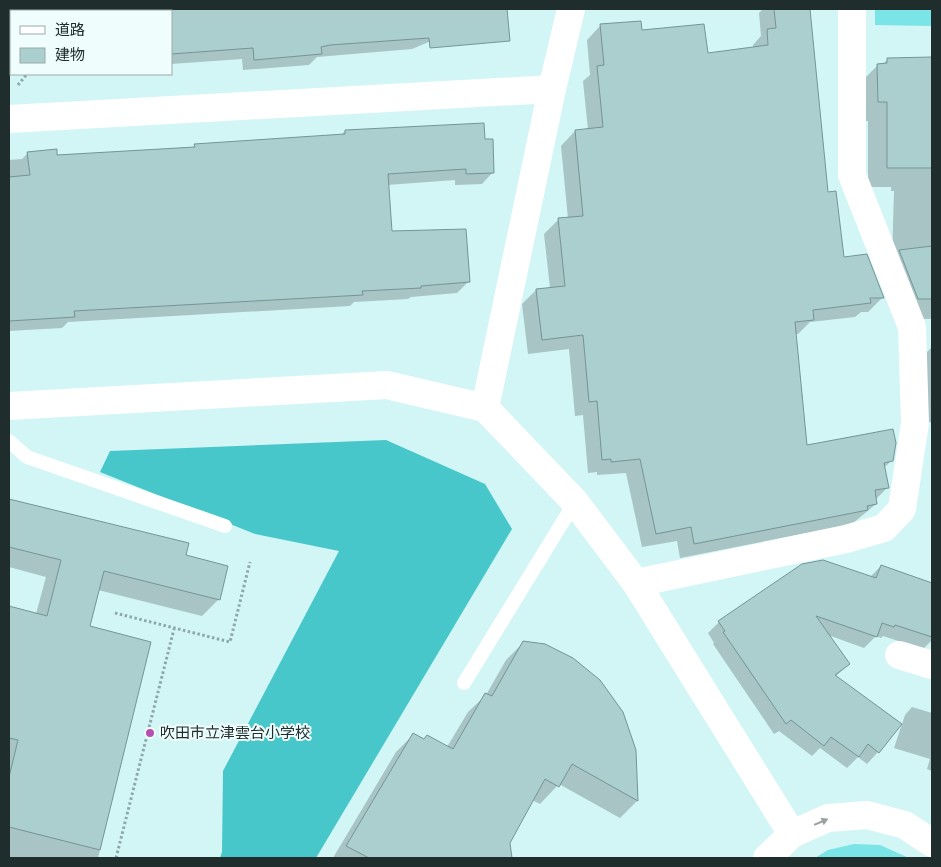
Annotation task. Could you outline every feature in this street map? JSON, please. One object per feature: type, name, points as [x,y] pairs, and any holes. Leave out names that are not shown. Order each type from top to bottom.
[{"type":"street","points":[[485,408],[552,89],[572,9]]},
{"type":"street","points":[[636,583],[846,539],[884,528],[902,509],[915,422],[922,327],[852,175],[852,9]]},
{"type":"street","points":[[9,119],[552,89]]},
{"type":"street","points":[[9,406],[387,385],[485,408],[575,502],[636,583],[792,834]]},
{"type":"street","points":[[899,655],[932,665]]},
{"type":"street","points":[[767,858],[792,834],[828,818],[866,815],[905,825],[932,843]]},
{"type":"lane","points":[[9,441],[27,457],[225,526]]},
{"type":"lane","points":[[464,683],[575,502]]},
{"type":"path","points":[[115,613],[230,642],[250,562]]},
{"type":"path","points":[[116,858],[174,629]]},
{"type":"shaded area","points":[[875,9],[932,9],[932,26],[875,25]]},
{"type":"shaded area","points":[[386,440],[485,484],[512,529],[316,858],[220,858],[222,852],[223,771],[339,551],[255,534],[100,472],[110,451]]},
{"type":"shaded area","points":[[854,844],[880,845],[909,858],[815,858],[828,850]]},
{"type":"building","points":[[507,9],[510,41],[430,48],[429,38],[330,45],[321,47],[322,54],[254,60],[253,48],[172,54],[171,10]]},
{"type":"building","points":[[774,9],[810,9],[828,192],[836,191],[844,257],[867,254],[884,298],[870,298],[871,303],[813,310],[814,320],[795,322],[807,445],[893,429],[896,443],[893,461],[884,463],[889,488],[875,490],[877,504],[867,506],[868,510],[694,544],[691,527],[656,534],[640,459],[611,462],[611,459],[602,460],[597,401],[589,402],[583,335],[542,340],[536,289],[565,286],[558,218],[583,216],[575,130],[603,127],[597,66],[604,65],[600,24],[641,21],[642,30],[704,24],[708,53],[768,45],[767,29],[776,28]]},
{"type":"building","points":[[932,57],[932,168],[887,168],[887,102],[878,102],[877,64],[887,63],[887,58]]},
{"type":"building","points":[[484,123],[485,139],[493,139],[494,173],[466,174],[466,169],[388,174],[392,231],[466,229],[470,282],[421,286],[421,288],[362,291],[363,295],[74,311],[75,317],[9,321],[9,177],[30,175],[27,152],[57,149],[57,155],[195,147],[194,144],[345,134],[345,130]]},
{"type":"building","points":[[932,246],[932,299],[918,299],[899,250]]},
{"type":"building","points":[[9,499],[189,543],[186,555],[228,566],[220,600],[104,571],[90,626],[151,642],[100,850],[9,827],[9,777],[18,740],[9,738],[9,606],[47,616],[61,560],[9,547]]},
{"type":"building","points":[[823,560],[876,578],[881,565],[932,583],[932,637],[895,625],[894,627],[882,623],[877,637],[816,616],[850,664],[835,675],[902,724],[879,753],[868,744],[859,757],[831,737],[824,746],[791,720],[786,724],[723,632],[725,631],[718,621],[802,564]]},
{"type":"building","points":[[523,641],[545,644],[573,658],[600,680],[623,712],[636,750],[638,801],[572,764],[559,787],[545,779],[510,843],[512,858],[369,858],[346,846],[413,733],[424,739],[427,735],[453,749],[485,693],[492,696]]},
{"type":"place","name":"吹田市立津雲台小学校","points":[[150,733]]}]
